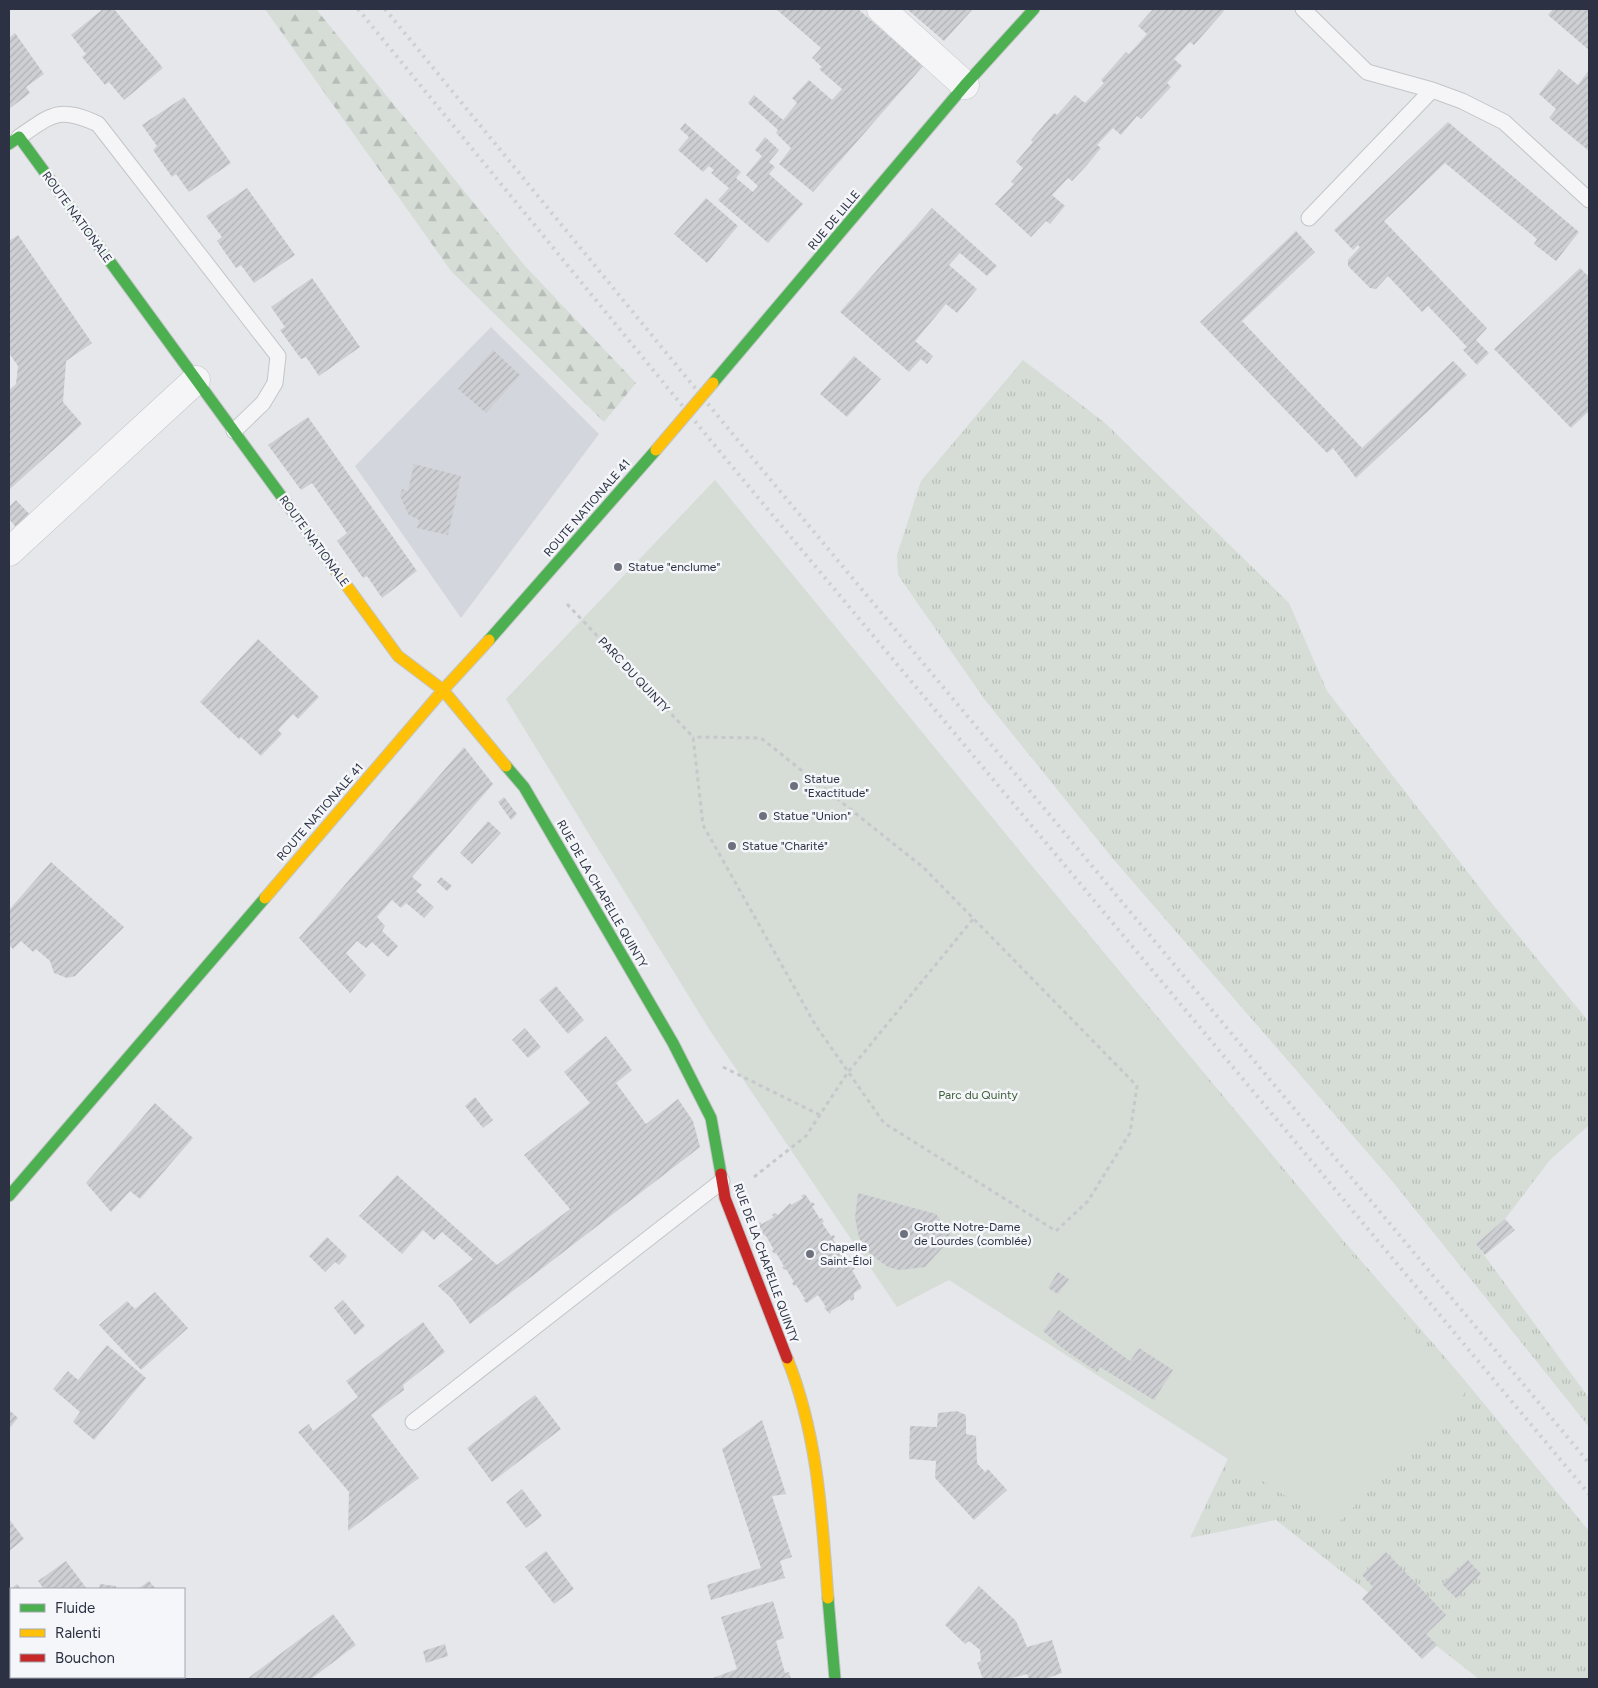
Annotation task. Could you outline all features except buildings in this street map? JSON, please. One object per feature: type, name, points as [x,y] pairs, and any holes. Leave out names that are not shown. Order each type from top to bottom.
[{"type":"street","points":[[880,9],[965,85]]},
{"type":"street","name":"RUE DE LILLE","points":[[656,450],[965,85],[1034,9]]},
{"type":"street","name":"ROUTE NATIONALE","points":[[14,141],[196,380],[398,656],[443,690]]},
{"type":"street","points":[[9,552],[196,380]]},
{"type":"street","name":"ROUTE NATIONALE 41","points":[[9,1196],[443,690],[534,592],[656,450]]},
{"type":"street","name":"RUE DE LA CHAPELLE QUINTY","points":[[443,690],[524,787],[673,1043],[711,1118],[725,1198],[800,1390],[818,1473],[835,1679]]},
{"type":"lane","points":[[1303,9],[1367,72],[1432,90],[1462,101],[1504,122],[1589,200]]},
{"type":"lane","points":[[1309,218],[1432,90]]},
{"type":"lane","points":[[14,141],[53,114],[75,114],[98,124],[278,356],[275,383],[263,403],[234,431]]},
{"type":"lane","points":[[413,1422],[722,1181]]},
{"type":"path","name":"PARC DU QUINTY","points":[[576,613],[693,737]]},
{"type":"path","points":[[693,737],[761,738],[924,868],[973,919],[1137,1086],[1130,1132],[1088,1201],[1056,1231],[884,1123],[816,1026],[703,825],[693,737]]},
{"type":"path","points":[[781,1157],[806,1136],[848,1072],[973,919]]},
{"type":"path","points":[[673,1043],[820,1115]]},
{"type":"shaded area","points":[[491,327],[599,434],[461,618],[355,466]]},
{"type":"green space","points":[[265,9],[316,9],[525,266],[636,383],[604,422],[451,271]]},
{"type":"green space","points":[[1023,360],[1105,423],[1289,603],[1327,691],[1494,906],[1589,1022],[1589,1125],[1550,1160],[1505,1219],[1476,1244],[1589,1398],[1589,1427],[1393,1182],[1114,860],[985,700],[898,575],[897,555],[921,481]]},
{"type":"green space","name":"Parc du Quinty","points":[[715,480],[1465,1393],[1334,1527],[949,1280],[897,1307],[709,1029],[506,699]]},
{"type":"green space","points":[[1042,878],[1343,1240],[1457,1371],[1589,1531],[1589,1679],[1479,1679],[1276,1520],[1190,1538],[1277,1356],[894,1140]]},
{"type":"railway","points":[[358,9],[725,458],[1589,1494]]},
{"type":"railway","points":[[385,9],[740,443],[1589,1463]]},
{"type":"traffic: fast","points":[[713,383],[965,85],[1034,9]]},
{"type":"traffic: fast","points":[[9,144],[19,137],[336,571]]},
{"type":"traffic: fast","points":[[489,640],[656,450]]},
{"type":"traffic: fast","points":[[506,766],[524,787],[673,1043],[711,1118],[721,1174]]},
{"type":"traffic: fast","points":[[9,1196],[265,898]]},
{"type":"traffic: fast","points":[[828,1598],[835,1679]]},
{"type":"traffic: slow","points":[[656,450],[713,383]]},
{"type":"traffic: slow","points":[[336,571],[398,656],[443,690],[506,766]]},
{"type":"traffic: slow","points":[[265,898],[443,690],[489,640]]},
{"type":"traffic: slow","points":[[787,1358],[806,1416],[812,1446],[821,1506],[828,1598]]},
{"type":"traffic: jam","points":[[721,1174],[725,1198],[787,1358]]},
{"type":"place","name":"Statue \"enclume\"","points":[[618,567]]},
{"type":"place","name":"Statue \"Exactitude\"","points":[[794,786]]},
{"type":"place","name":"Statue \"Union\"","points":[[763,816]]},
{"type":"place","name":"Statue \"Charité\"","points":[[732,846]]},
{"type":"place","name":"Grotte Notre-Dame de Lourdes (comblée)","points":[[904,1234]]},
{"type":"place","name":"Chapelle Saint-Éloi","points":[[810,1254]]}]
